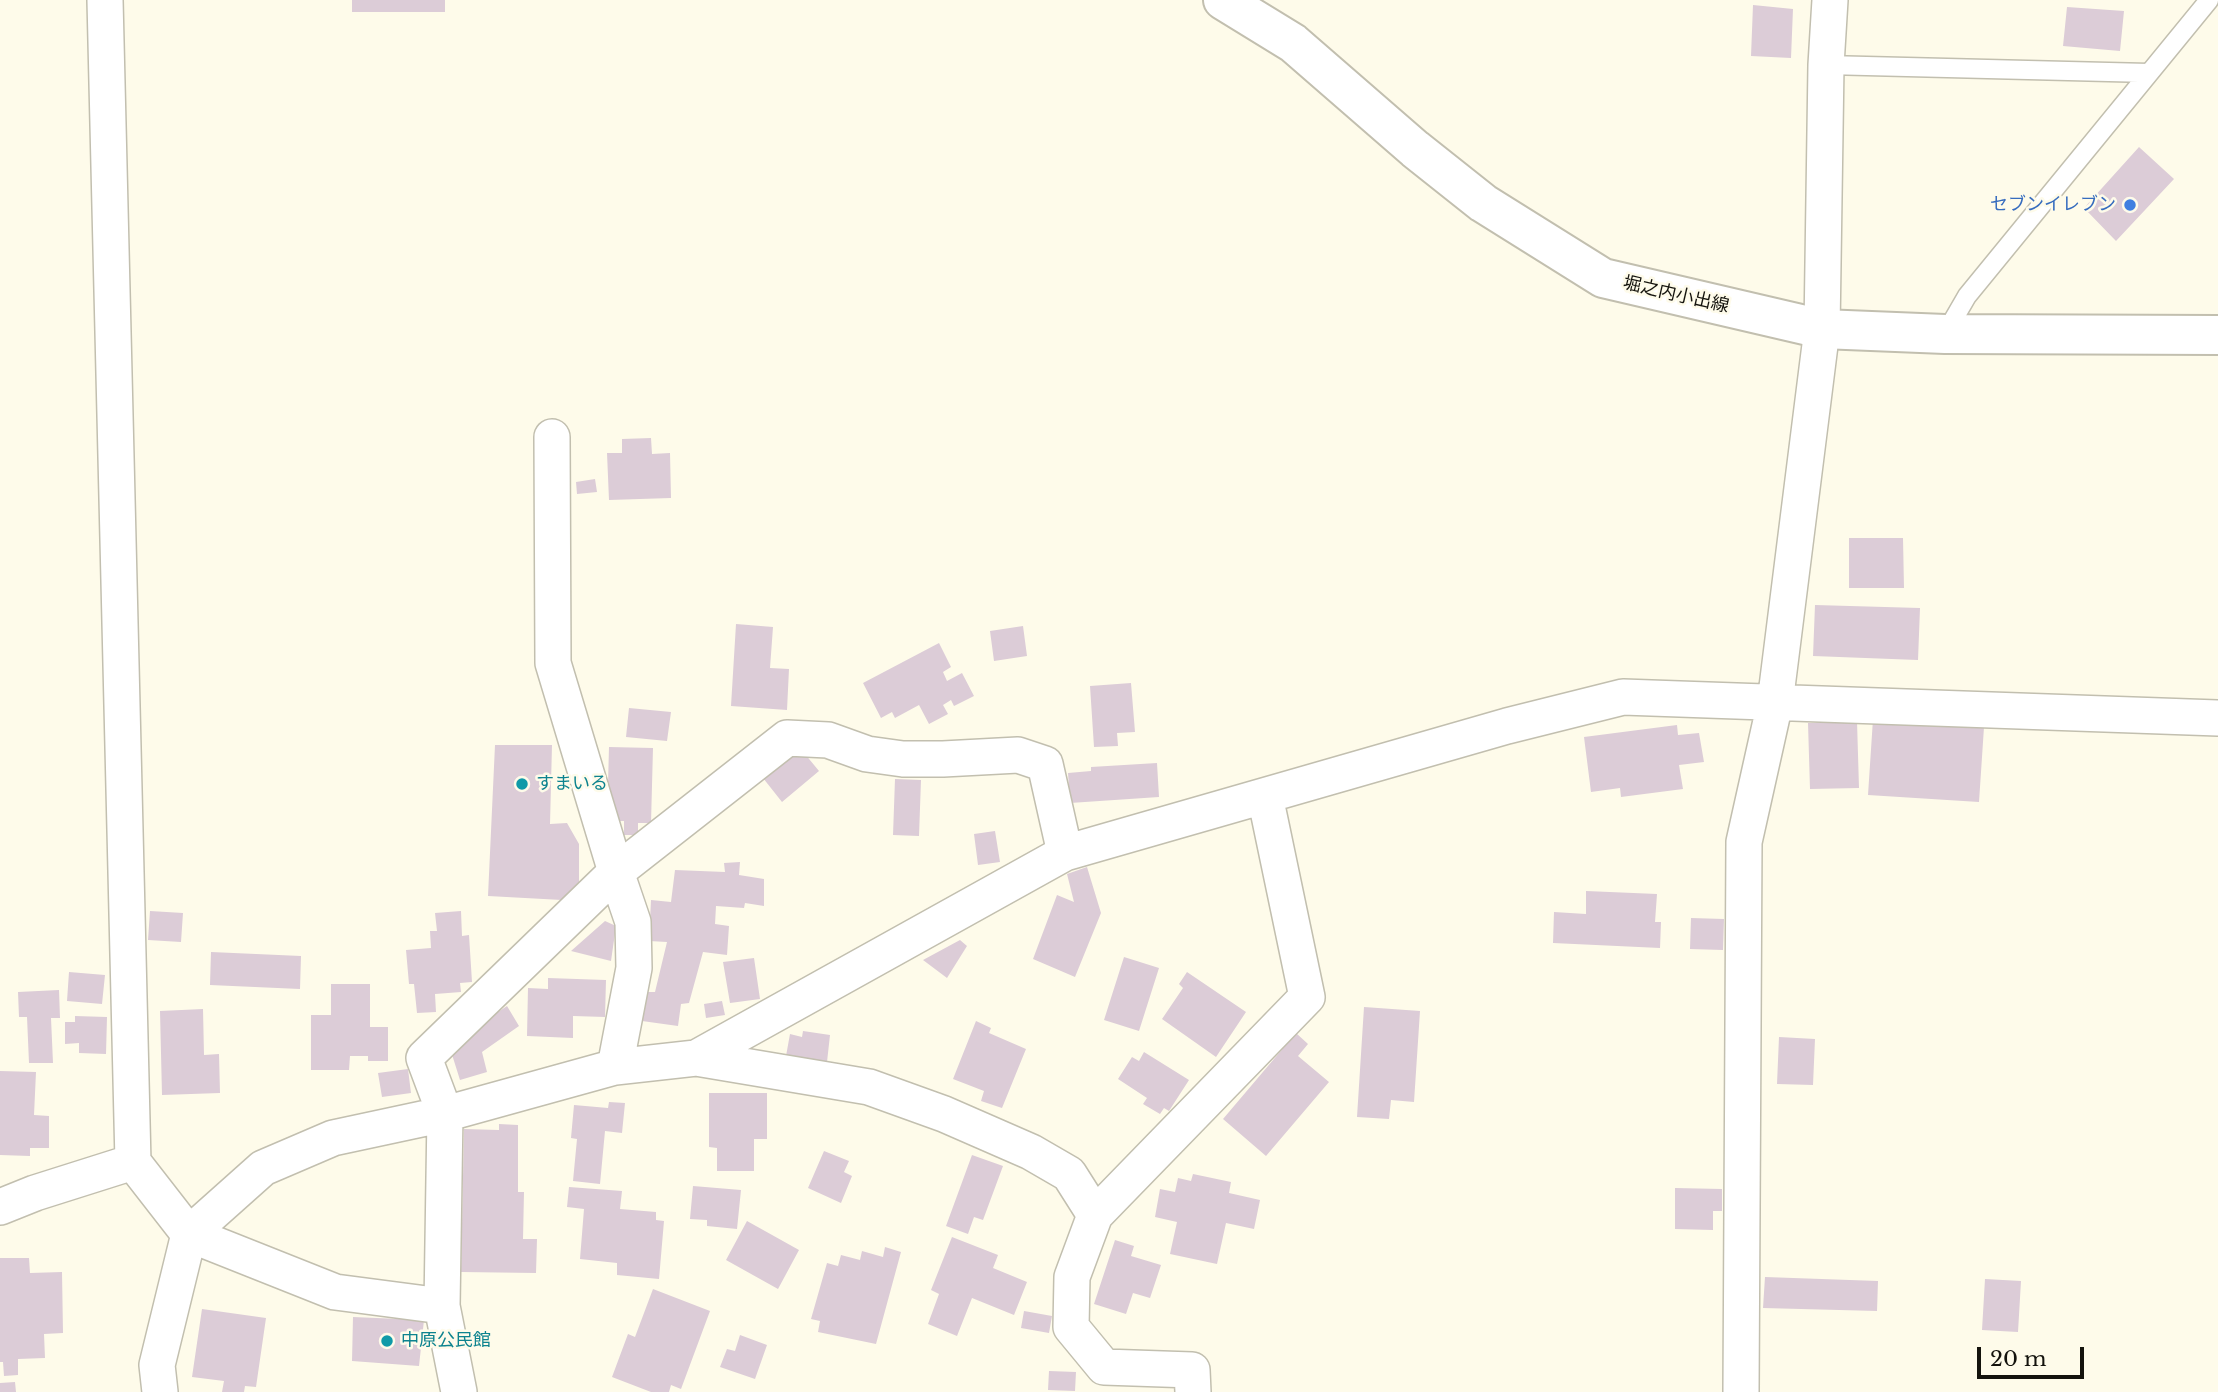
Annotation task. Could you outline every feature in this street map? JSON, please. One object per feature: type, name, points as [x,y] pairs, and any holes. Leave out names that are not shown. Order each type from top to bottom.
[{"type":"main road","name":"堀之内小出線","points":[[1223,0],[1293,43],[1415,149],[1483,203],[1603,278],[1822,329],[1945,334],[2218,335]]},
{"type":"street","points":[[105,0],[133,1162],[189,1234],[335,1293],[442,1306]]},
{"type":"street","points":[[1741,1392],[1744,842],[1775,703],[1822,329],[1826,65],[1830,0]]},
{"type":"street","points":[[552,437],[553,663],[633,922],[634,968],[615,1067]]},
{"type":"street","points":[[696,1058],[1065,853],[1507,726],[1623,697],[2218,718]]},
{"type":"street","points":[[459,1392],[442,1306],[444,1114],[424,1058],[616,872],[787,738],[828,740],[867,754],[903,759],[1018,755],[1045,764],[1065,853]]},
{"type":"street","points":[[1193,1392],[1192,1370],[1104,1367],[1071,1327],[1072,1277],[1095,1215],[1307,997],[1265,796]]},
{"type":"street","points":[[160,1392],[157,1365],[189,1234],[263,1168],[333,1138],[444,1114],[615,1067],[696,1058],[869,1087],[944,1114],[1031,1152],[1069,1174],[1095,1215]]},
{"type":"street","points":[[0,1207],[133,1162]]},
{"type":"lane","points":[[1945,334],[1967,296],[2209,0]]},
{"type":"lane","points":[[1826,65],[2149,73]]},
{"type":"building","points":[[352,0],[445,0],[445,12],[352,12]]},
{"type":"building","points":[[1753,5],[1793,9],[1791,58],[1751,56]]},
{"type":"building","points":[[2067,7],[2124,11],[2120,51],[2063,46]]},
{"type":"building","points":[[2139,147],[2174,179],[2116,241],[2084,208]]},
{"type":"building","points":[[651,438],[652,454],[670,453],[671,498],[609,500],[607,453],[622,453],[622,439]]},
{"type":"building","points":[[595,479],[597,492],[577,494],[576,482]]},
{"type":"building","points":[[1849,538],[1903,538],[1904,588],[1849,588]]},
{"type":"building","points":[[1815,605],[1920,608],[1918,660],[1813,656]]},
{"type":"building","points":[[736,624],[773,627],[770,668],[789,669],[787,710],[731,706]]},
{"type":"building","points":[[1023,626],[1027,656],[994,661],[990,631]]},
{"type":"building","points":[[939,643],[951,667],[943,672],[947,681],[962,673],[974,696],[954,706],[951,700],[943,705],[948,714],[929,724],[919,705],[895,718],[892,712],[881,718],[863,683]]},
{"type":"building","points":[[1131,683],[1135,732],[1117,733],[1118,746],[1094,747],[1090,686]]},
{"type":"building","points":[[629,708],[671,712],[667,741],[626,737]]},
{"type":"building","points":[[1873,719],[1984,727],[1979,802],[1868,795]]},
{"type":"building","points":[[1857,721],[1859,788],[1810,789],[1808,723]]},
{"type":"building","points":[[1677,725],[1678,735],[1699,733],[1704,762],[1679,765],[1683,789],[1621,797],[1620,788],[1591,792],[1584,737]]},
{"type":"building","name":"すまいる","points":[[495,745],[552,745],[550,824],[567,823],[579,844],[579,883],[562,900],[488,896]]},
{"type":"building","points":[[609,747],[653,748],[651,823],[638,823],[638,835],[624,835],[624,821],[607,821]]},
{"type":"building","points":[[800,748],[819,771],[782,802],[763,778]]},
{"type":"building","points":[[1157,763],[1159,797],[1070,803],[1068,773],[1091,771],[1091,767]]},
{"type":"building","points":[[895,779],[921,780],[919,836],[893,835]]},
{"type":"building","points":[[995,831],[1000,862],[978,865],[974,834]]},
{"type":"building","points":[[740,862],[739,875],[764,879],[764,906],[745,903],[744,908],[716,906],[715,924],[729,926],[727,955],[703,952],[689,1003],[681,1004],[678,1026],[642,1021],[645,992],[655,992],[667,942],[649,941],[651,900],[671,902],[675,870],[725,872],[724,863]]},
{"type":"building","points":[[1087,867],[1101,913],[1075,977],[1033,959],[1057,895],[1074,902],[1067,874]]},
{"type":"building","points":[[1586,891],[1657,894],[1655,922],[1661,922],[1660,948],[1553,943],[1554,912],[1586,914]]},
{"type":"building","points":[[150,911],[183,913],[181,942],[148,940]]},
{"type":"building","points":[[461,911],[462,936],[469,935],[472,982],[460,983],[461,992],[435,994],[436,1012],[417,1013],[414,984],[409,984],[406,950],[431,948],[430,931],[437,931],[435,913]]},
{"type":"building","points":[[1691,918],[1724,919],[1723,950],[1690,949]]},
{"type":"building","points":[[605,921],[616,926],[611,961],[571,951]]},
{"type":"building","points":[[960,940],[967,946],[947,978],[923,960]]},
{"type":"building","points":[[211,952],[301,956],[300,989],[210,985]]},
{"type":"building","points":[[1124,957],[1159,968],[1139,1031],[1104,1020]]},
{"type":"building","points":[[754,958],[760,999],[730,1003],[723,962]]},
{"type":"building","points":[[69,972],[105,975],[102,1004],[67,1001]]},
{"type":"building","points":[[1187,972],[1246,1012],[1216,1057],[1162,1019],[1183,988],[1179,984]]},
{"type":"building","points":[[548,978],[606,980],[605,1017],[573,1016],[573,1038],[527,1036],[528,988],[548,989]]},
{"type":"building","points":[[331,984],[370,984],[370,1027],[388,1027],[388,1061],[368,1061],[368,1056],[350,1056],[349,1070],[311,1070],[311,1015],[331,1015]]},
{"type":"building","points":[[59,990],[60,1018],[51,1018],[53,1063],[29,1063],[27,1017],[19,1017],[18,992]]},
{"type":"building","points":[[722,1001],[725,1015],[706,1018],[704,1004]]},
{"type":"building","points":[[507,1006],[519,1026],[482,1052],[487,1072],[460,1080],[449,1045]]},
{"type":"building","points":[[1364,1007],[1420,1011],[1414,1102],[1391,1100],[1389,1119],[1357,1117]]},
{"type":"building","points":[[203,1009],[204,1055],[219,1054],[220,1093],[162,1095],[160,1011]]},
{"type":"building","points":[[75,1016],[107,1017],[106,1054],[79,1053],[79,1043],[65,1044],[65,1022],[75,1022]]},
{"type":"building","points":[[976,1021],[991,1028],[989,1033],[1026,1049],[1002,1108],[981,1101],[984,1091],[953,1079]]},
{"type":"building","points":[[803,1031],[830,1035],[827,1062],[786,1056],[790,1034],[802,1037]]},
{"type":"building","points":[[1296,1033],[1308,1044],[1298,1056],[1329,1082],[1266,1156],[1223,1119]]},
{"type":"building","points":[[1779,1037],[1815,1039],[1813,1085],[1777,1084]]},
{"type":"building","points":[[1144,1052],[1189,1080],[1169,1111],[1164,1108],[1160,1114],[1143,1104],[1147,1098],[1118,1079],[1132,1057],[1139,1061]]},
{"type":"building","points":[[408,1069],[411,1093],[382,1097],[378,1073]]},
{"type":"building","points":[[0,1071],[36,1072],[34,1115],[49,1116],[49,1148],[30,1148],[30,1156],[0,1155]]},
{"type":"building","points":[[709,1093],[767,1093],[767,1139],[754,1139],[754,1171],[717,1171],[717,1148],[709,1147]]},
{"type":"building","points":[[609,1102],[625,1103],[622,1133],[605,1131],[600,1184],[573,1181],[577,1139],[571,1138],[574,1105],[608,1108]]},
{"type":"building","points":[[499,1124],[518,1125],[518,1192],[524,1192],[523,1239],[537,1239],[536,1273],[461,1272],[464,1129],[499,1130]]},
{"type":"building","points":[[824,1151],[849,1161],[844,1172],[852,1176],[841,1203],[808,1188]]},
{"type":"building","points":[[972,1155],[1003,1166],[983,1220],[974,1217],[968,1234],[946,1226]]},
{"type":"building","points":[[1193,1174],[1231,1182],[1229,1193],[1260,1200],[1254,1229],[1226,1223],[1217,1264],[1170,1254],[1177,1222],[1155,1217],[1160,1189],[1175,1192],[1178,1178],[1191,1181]]},
{"type":"building","points":[[693,1186],[741,1190],[737,1229],[707,1226],[707,1220],[690,1219]]},
{"type":"building","points":[[569,1187],[622,1191],[620,1209],[656,1212],[656,1220],[664,1221],[659,1279],[617,1275],[617,1263],[580,1259],[584,1209],[567,1207]]},
{"type":"building","points":[[1675,1188],[1722,1189],[1722,1211],[1713,1211],[1713,1230],[1675,1229]]},
{"type":"building","points":[[747,1221],[799,1250],[778,1289],[726,1260]]},
{"type":"building","points":[[952,1237],[998,1255],[993,1268],[1027,1282],[1014,1315],[972,1298],[957,1336],[928,1324],[939,1294],[931,1290]]},
{"type":"building","points":[[1115,1240],[1134,1246],[1131,1256],[1161,1265],[1150,1298],[1133,1293],[1126,1314],[1094,1304]]},
{"type":"building","points":[[885,1247],[901,1252],[876,1344],[818,1332],[820,1321],[811,1319],[827,1263],[838,1266],[841,1255],[860,1260],[862,1251],[883,1257]]},
{"type":"building","points":[[0,1258],[29,1258],[30,1273],[62,1272],[63,1333],[44,1334],[45,1358],[18,1359],[18,1375],[4,1376],[3,1362],[0,1362]]},
{"type":"building","points":[[1765,1277],[1878,1281],[1877,1311],[1763,1308]]},
{"type":"building","points":[[1985,1279],[2021,1281],[2018,1332],[1982,1330]]},
{"type":"building","points":[[653,1289],[710,1311],[681,1389],[671,1385],[669,1392],[651,1392],[612,1377],[628,1334],[635,1337]]},
{"type":"building","points":[[202,1309],[266,1318],[256,1387],[245,1386],[244,1392],[222,1392],[224,1381],[192,1377]]},
{"type":"building","points":[[1024,1311],[1052,1316],[1049,1333],[1021,1328]]},
{"type":"building","name":"中原公民館","points":[[353,1317],[424,1320],[419,1366],[352,1361]]},
{"type":"building","points":[[740,1335],[767,1345],[755,1379],[720,1367],[727,1349],[735,1351]]},
{"type":"building","points":[[1049,1371],[1076,1372],[1075,1391],[1048,1390]]},
{"type":"building","points":[[15,1382],[16,1392],[0,1392],[0,1383]]},
{"type":"place","name":"セブンイレブン","points":[[2130,205]]},
{"type":"place","name":"すまいる","points":[[522,784]]},
{"type":"place","name":"中原公民館","points":[[387,1341]]}]
